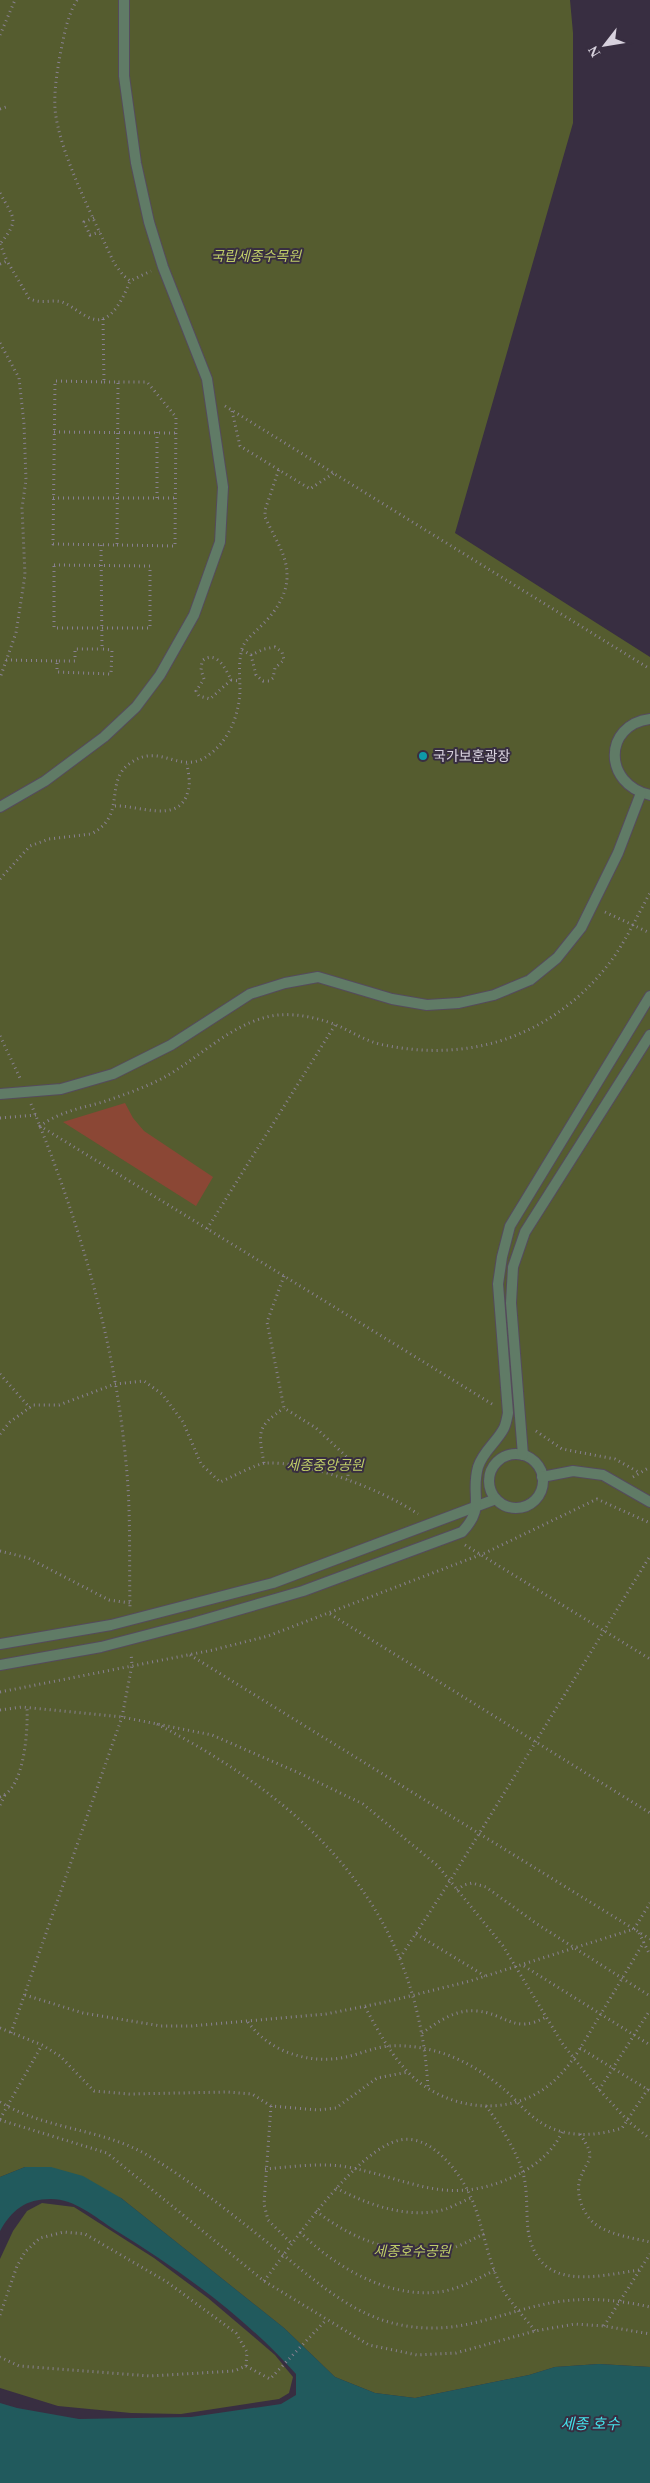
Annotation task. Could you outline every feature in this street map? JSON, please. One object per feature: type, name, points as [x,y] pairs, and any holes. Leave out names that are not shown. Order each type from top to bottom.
[{"type":"lane","points":[[0,808],[45,781],[104,737],[136,707],[160,675],[194,616],[220,542],[223,487],[207,379],[163,265],[149,222],[136,163],[124,76],[124,0]]},
{"type":"lane","points":[[0,1094],[61,1089],[113,1074],[171,1046],[250,994],[286,983],[318,977],[392,999],[427,1005],[459,1002],[494,995],[530,980],[557,958],[581,928],[618,853],[645,794],[626,784],[618,774],[615,748],[621,736],[630,726],[641,720],[650,719]]},
{"type":"lane","points":[[0,1665],[102,1647],[303,1591],[462,1532],[472,1521],[477,1506],[476,1485],[478,1466],[489,1447],[504,1429],[508,1413],[498,1284],[502,1257],[510,1226],[650,996]]},
{"type":"lane","points":[[523,1455],[511,1302],[513,1267],[525,1232],[650,1035]]},
{"type":"lane","points":[[523,1455],[538,1465],[542,1477],[540,1492],[528,1505],[511,1507],[496,1499],[489,1484],[492,1468],[505,1456],[523,1455]]},
{"type":"lane","points":[[542,1477],[573,1471],[602,1475],[650,1502]]},
{"type":"lane","points":[[0,1644],[131,1620],[273,1583],[432,1525],[496,1499]]},
{"type":"path","points":[[0,35],[15,0]]},
{"type":"path","points":[[77,0],[72,9],[63,42],[55,89],[56,110],[70,161],[100,232],[114,263],[123,276],[130,280]]},
{"type":"path","points":[[0,109],[9,106]]},
{"type":"path","points":[[0,193],[14,219],[13,226],[0,244],[7,261],[29,298],[35,302],[57,301],[92,319],[103,319],[122,300],[130,280],[163,265]]},
{"type":"path","points":[[94,218],[84,222],[90,235],[100,232]]},
{"type":"path","points":[[0,264],[7,261]]},
{"type":"path","points":[[103,319],[104,382]]},
{"type":"path","points":[[0,342],[19,378],[24,424],[26,480],[22,508],[25,575],[16,633],[0,678]]},
{"type":"path","points":[[55,381],[118,382],[147,382],[176,417],[174,546],[53,544],[55,381]]},
{"type":"path","points":[[118,382],[118,545]]},
{"type":"path","points":[[211,398],[650,669]]},
{"type":"path","points":[[232,411],[240,446],[310,489],[334,473]]},
{"type":"path","points":[[54,432],[175,433]]},
{"type":"path","points":[[157,432],[157,498]]},
{"type":"path","points":[[0,879],[30,846],[49,839],[91,834],[98,831],[115,806],[115,791],[120,773],[133,762],[147,756],[156,755],[187,764],[210,755],[228,734],[238,709],[242,650],[247,640],[271,616],[281,601],[286,584],[286,564],[265,517],[265,510],[278,469]]},
{"type":"path","points":[[54,498],[175,498]]},
{"type":"path","points":[[100,545],[102,649]]},
{"type":"path","points":[[54,565],[150,566],[150,628],[102,628],[54,628],[54,565]]},
{"type":"path","points":[[242,650],[251,655],[256,675],[263,682],[273,678],[274,668],[284,660],[282,652],[275,647],[264,649],[251,655]]},
{"type":"path","points":[[6,660],[75,661],[75,649],[112,650],[112,674],[57,672],[57,661]]},
{"type":"path","points":[[231,680],[223,665],[215,658],[210,657],[202,662],[201,670],[204,679],[196,691],[199,696],[210,699],[231,680],[240,681]]},
{"type":"path","points":[[115,806],[133,806],[163,812],[172,811],[182,803],[189,790],[187,764]]},
{"type":"path","points":[[40,1126],[54,1116],[108,1100],[163,1078],[233,1031],[254,1021],[278,1015],[318,1019],[377,1043],[416,1050],[474,1048],[509,1039],[530,1030],[563,1010],[579,997],[609,963],[650,893]]},
{"type":"path","points":[[593,906],[650,933]]},
{"type":"path","points":[[207,1228],[335,1025]]},
{"type":"path","points":[[0,1036],[36,1115],[75,1224],[111,1357],[126,1463],[131,1620]]},
{"type":"path","points":[[0,1118],[36,1115]]},
{"type":"path","points":[[40,1126],[508,1413]]},
{"type":"path","points":[[284,1276],[267,1322],[284,1408],[316,1428],[348,1458],[348,1480]]},
{"type":"path","points":[[0,1374],[30,1408]]},
{"type":"path","points":[[0,1434],[10,1422],[33,1405],[59,1405],[115,1384],[144,1381],[162,1394],[183,1422],[201,1464],[220,1482],[264,1463],[312,1470],[370,1488],[406,1506],[432,1525]]},
{"type":"path","points":[[264,1463],[259,1436],[264,1422],[284,1408]]},
{"type":"path","points":[[521,1420],[562,1449],[615,1459],[640,1473]]},
{"type":"path","points":[[0,1692],[189,1655],[268,1636],[479,1555],[597,1499],[650,1523]]},
{"type":"path","points":[[451,1536],[650,1659]]},
{"type":"path","points":[[0,1551],[28,1558],[109,1600],[130,1603]]},
{"type":"path","points":[[400,1958],[450,1881],[650,1556]]},
{"type":"path","points":[[329,1613],[650,1812]]},
{"type":"path","points":[[11,2033],[122,1717],[132,1665],[130,1639]]},
{"type":"path","points":[[189,1655],[650,1939]]},
{"type":"path","points":[[0,1805],[5,1795],[16,1783],[22,1766],[28,1707]]},
{"type":"path","points":[[0,1710],[28,1707],[122,1717],[212,1735],[299,1773],[363,1804],[438,1866],[503,1946],[574,2058],[599,2090],[628,2121],[650,2139]]},
{"type":"path","points":[[153,1722],[224,1761],[264,1789],[304,1822],[337,1855],[368,1896],[400,1958],[413,1996],[425,2049],[428,2088]]},
{"type":"path","points":[[0,1797],[5,1795]]},
{"type":"path","points":[[458,1890],[464,1885],[472,1883],[486,1887],[575,1949],[650,1996]]},
{"type":"path","points":[[25,1995],[83,2013],[161,2026],[247,2022],[326,2014],[413,1996],[516,1968],[634,1929],[650,1902]]},
{"type":"path","points":[[639,1932],[650,1955]]},
{"type":"path","points":[[416,1934],[486,1976]]},
{"type":"path","points":[[365,2006],[388,2046],[408,2072],[428,2088],[445,2097],[498,2107],[518,2102],[545,2089],[557,2078],[574,2058],[644,1942]]},
{"type":"path","points":[[523,1966],[650,2045]]},
{"type":"path","points":[[422,2033],[448,2016],[474,2010],[485,2012],[517,2025],[529,2025],[547,2017]]},
{"type":"path","points":[[599,2090],[650,2010]]},
{"type":"path","points":[[247,2022],[268,2044],[279,2050],[305,2057],[345,2058],[388,2046],[425,2049],[445,2054],[470,2065],[495,2082],[533,2118],[562,2132],[580,2134],[609,2132],[622,2128],[649,2089],[580,2048]]},
{"type":"path","points":[[0,2028],[42,2045],[70,2064],[94,2091],[129,2094],[228,2092],[252,2094],[271,2106],[298,2110],[336,2108],[378,2078],[408,2072]]},
{"type":"path","points":[[42,2045],[0,2120],[107,2154],[264,2280],[369,2345],[417,2354],[456,2352],[535,2331],[575,2324],[604,2326],[650,2334]]},
{"type":"path","points":[[0,2103],[42,2122],[110,2138],[147,2154],[209,2197],[343,2301],[363,2312],[401,2326],[432,2329],[459,2328],[556,2302],[585,2299],[620,2301],[650,2307]]},
{"type":"path","points":[[271,2106],[264,2204],[268,2220],[292,2244]]},
{"type":"path","points":[[486,2106],[504,2134],[523,2172],[532,2246],[544,2265],[562,2275],[592,2278],[639,2270]]},
{"type":"path","points":[[265,2169],[321,2165],[356,2170],[454,2192],[468,2191],[487,2188],[523,2172],[550,2151],[562,2132]]},
{"type":"path","points":[[580,2134],[591,2154],[590,2162],[581,2178],[577,2192],[582,2206],[595,2224],[620,2234],[650,2242]]},
{"type":"path","points":[[264,2280],[316,2211],[336,2188],[387,2145],[400,2140],[414,2140],[428,2146],[447,2161],[468,2191],[501,2286],[535,2331]]},
{"type":"path","points":[[336,2188],[350,2196],[390,2209],[418,2213],[445,2209],[471,2198]]},
{"type":"path","points":[[316,2211],[348,2232],[397,2250],[447,2250],[484,2234]]},
{"type":"path","points":[[0,2315],[17,2266],[25,2252],[40,2238],[64,2232],[85,2234],[167,2282],[236,2334],[247,2352],[246,2366]]},
{"type":"path","points":[[300,2232],[317,2248],[362,2276],[381,2285],[404,2290],[445,2291],[470,2283],[495,2270]]},
{"type":"path","points":[[604,2326],[650,2254]]},
{"type":"path","points":[[246,2366],[270,2379],[316,2333],[326,2320]]},
{"type":"path","points":[[0,2357],[19,2366],[150,2376],[234,2371],[246,2366]]},
{"type":"green space","name":"세종중앙공원","points":[[0,0],[570,0],[573,33],[573,123],[455,533],[650,657],[650,2367],[599,2364],[555,2367],[529,2375],[415,2398],[375,2393],[335,2377],[284,2328],[121,2198],[25,2167],[0,2177]]},
{"type":"green space","points":[[42,2203],[74,2207],[154,2258],[208,2298],[275,2355],[293,2377],[289,2393],[279,2399],[181,2414],[131,2413],[58,2406],[0,2388],[0,2259],[13,2231],[27,2211]]},
{"type":"water","name":"세종 호수","points":[[25,2167],[51,2167],[83,2176],[121,2198],[284,2328],[335,2377],[375,2393],[415,2398],[529,2375],[555,2367],[599,2364],[650,2367],[650,2483],[0,2483],[0,2403],[17,2408],[79,2419],[191,2417],[281,2404],[296,2395],[296,2374],[255,2333],[188,2278],[77,2205],[51,2199],[34,2201],[20,2207],[9,2217],[0,2231],[0,2177]]},
{"type":"building","points":[[125,1103],[133,1118],[144,1131],[213,1177],[196,1206],[63,1122]]},
{"type":"place","name":"국가보훈광장","points":[[423,756]]},
{"type":"park label","name":"국립세종수목원","points":[[256,256]]},
{"type":"park label","name":"세종호수공원","points":[[412,2251]]}]
